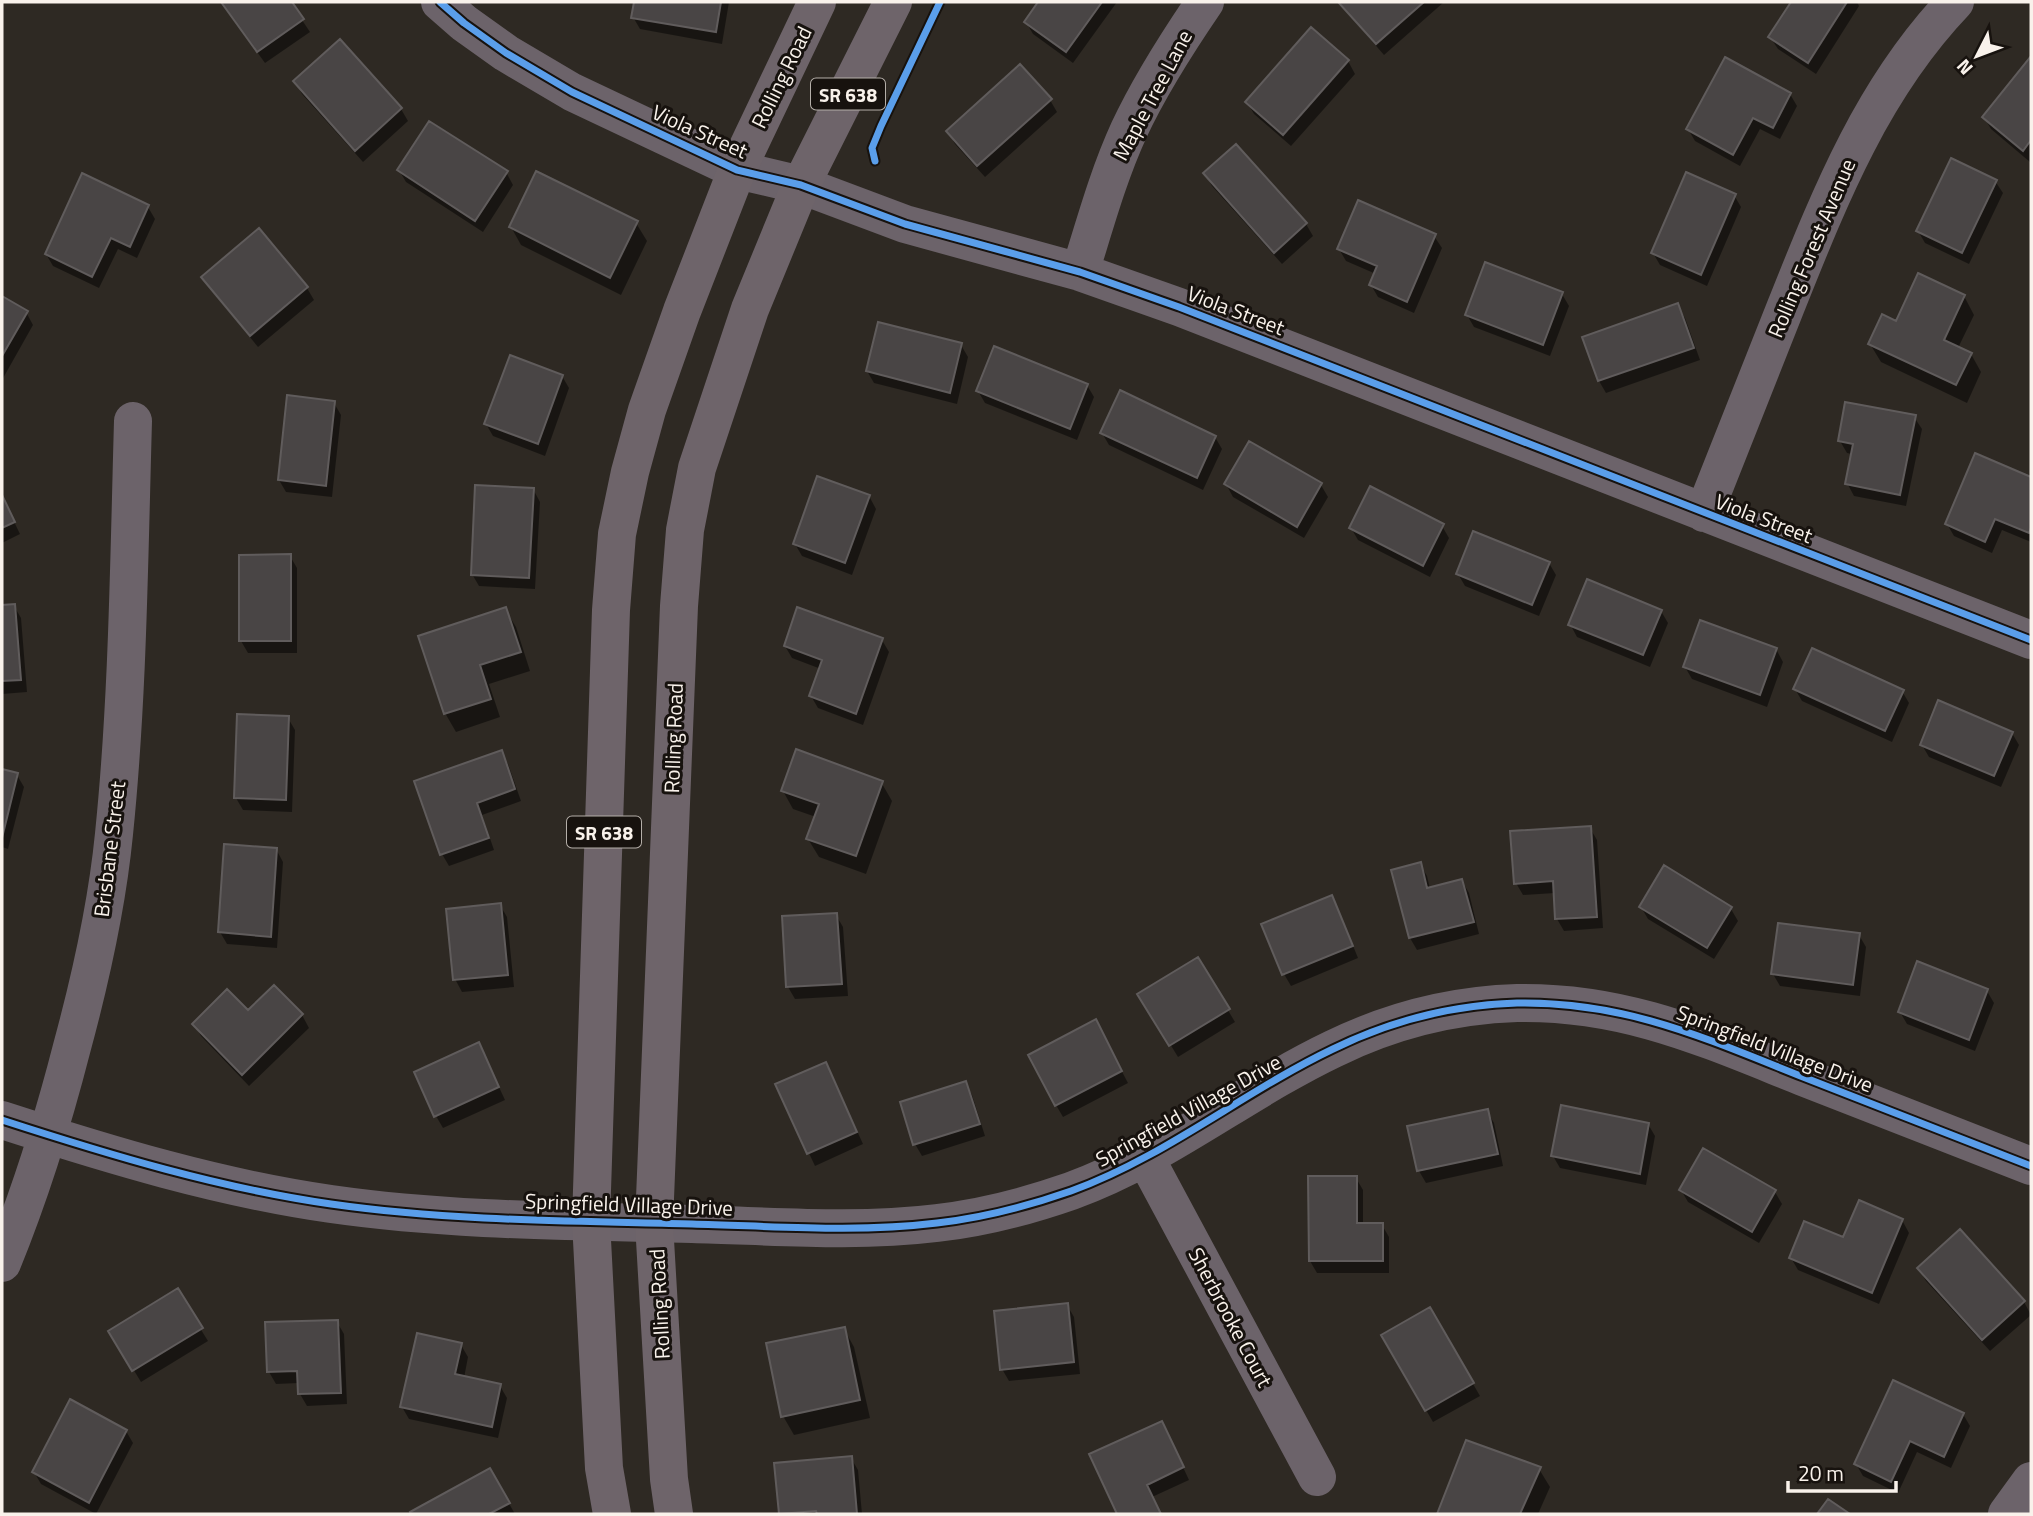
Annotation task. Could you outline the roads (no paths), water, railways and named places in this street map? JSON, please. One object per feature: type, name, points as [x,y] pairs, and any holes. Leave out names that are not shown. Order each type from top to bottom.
[{"type":"main road","name":"Rolling Road","points":[[612,1514],[604,1468],[591,1222],[610,638],[617,534],[629,472],[647,410],[682,311],[737,170],[817,2]]},
{"type":"main road","name":"Rolling Road","points":[[674,1514],[669,1479],[654,1223],[678,606],[685,530],[697,468],[750,309],[801,185],[893,2]]},
{"type":"street","name":"Viola Street","points":[[440,2],[506,53],[572,92],[737,170],[801,185],[905,224],[1080,272],[1179,307],[2031,640]]},
{"type":"street","name":"Maple Tree Lane","points":[[1080,272],[1129,130],[1168,57],[1205,2]]},
{"type":"street","name":"Rolling Forest Avenue","points":[[1704,513],[1842,170],[1872,114],[1903,65],[1955,2]]},
{"type":"street","name":"Brisbane Street","points":[[2,1263],[49,1135],[85,1000],[114,836],[124,714],[133,421]]},
{"type":"street","name":"Springfield Village Drive","points":[[2,1120],[204,1181],[332,1204],[448,1216],[591,1222],[829,1228],[933,1224],[978,1217],[1064,1193],[1099,1180],[1145,1157],[1329,1050],[1371,1032],[1465,1007],[1556,1003],[1622,1012],[1683,1030],[2031,1166]]},
{"type":"street","name":"Sherbrooke Court","points":[[1145,1157],[1317,1477]]},
{"type":"street","points":[[2007,1514],[2031,1480]]}]
